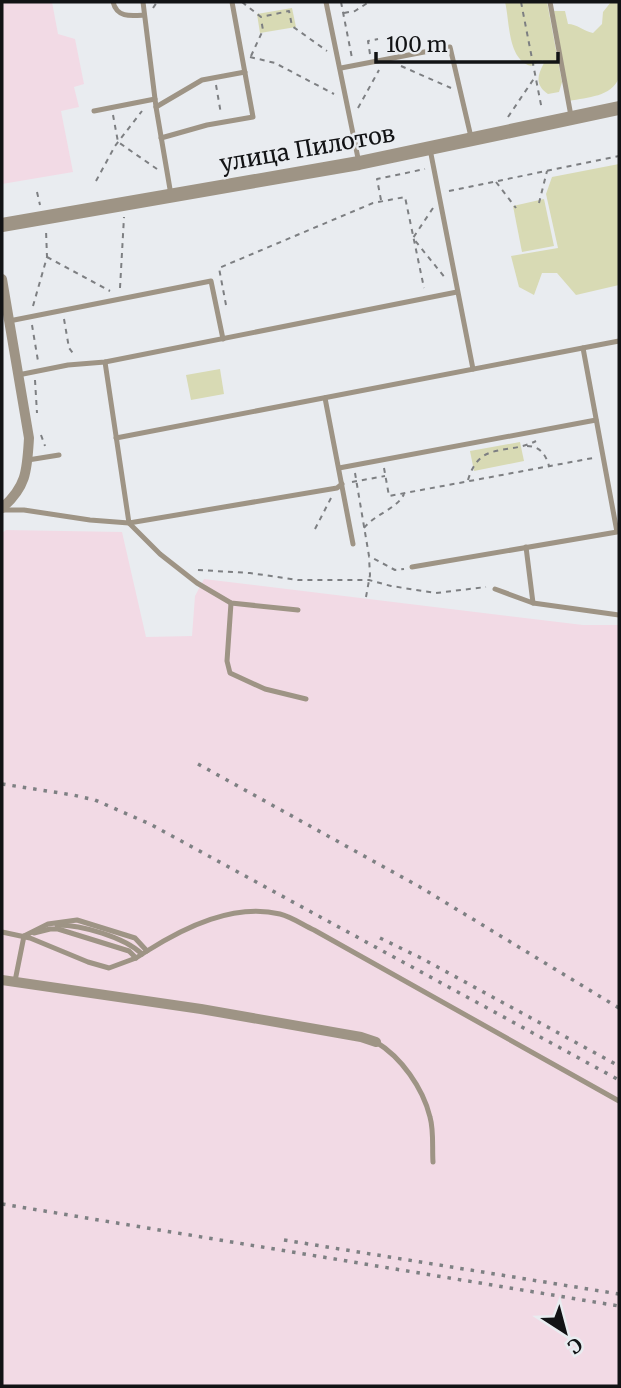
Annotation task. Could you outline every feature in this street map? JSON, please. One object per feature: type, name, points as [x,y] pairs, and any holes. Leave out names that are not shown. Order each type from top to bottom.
[{"type":"street","name":"улица Пилотов","points":[[2,225],[359,163],[619,108]]},
{"type":"street","points":[[2,279],[29,438],[28,460],[21,488],[2,509]]},
{"type":"street","points":[[2,981],[201,1009],[361,1037],[376,1042]]},
{"type":"lane","points":[[113,2],[119,13],[126,16],[144,15]]},
{"type":"lane","points":[[143,2],[170,195]]},
{"type":"lane","points":[[161,138],[253,117],[232,2]]},
{"type":"lane","points":[[326,2],[359,163]]},
{"type":"lane","points":[[550,2],[572,119]]},
{"type":"lane","points":[[341,68],[450,47],[471,140]]},
{"type":"lane","points":[[156,107],[202,80],[245,72]]},
{"type":"lane","points":[[94,111],[155,99]]},
{"type":"lane","points":[[430,149],[455,289],[473,369]]},
{"type":"lane","points":[[9,321],[211,281],[223,338]]},
{"type":"lane","points":[[18,374],[104,362],[455,289]]},
{"type":"lane","points":[[116,438],[619,341]]},
{"type":"lane","points":[[412,567],[617,531],[583,348]]},
{"type":"lane","points":[[104,362],[129,523],[160,554],[231,603],[298,610]]},
{"type":"lane","points":[[326,398],[339,468],[339,486],[353,544]]},
{"type":"lane","points":[[339,468],[596,420]]},
{"type":"lane","points":[[28,460],[56,455]]},
{"type":"lane","points":[[2,509],[129,523],[339,486]]},
{"type":"lane","points":[[526,547],[533,604]]},
{"type":"lane","points":[[495,589],[533,604],[619,615]]},
{"type":"lane","points":[[231,603],[227,661],[230,673],[265,689],[306,699]]},
{"type":"lane","points":[[2,932],[24,936],[109,968],[142,954],[191,927],[221,917],[241,912],[281,915],[325,936],[619,1101]]},
{"type":"lane","points":[[24,936],[48,924],[76,920],[135,938],[142,954]]},
{"type":"lane","points":[[24,936],[58,929],[142,954]]},
{"type":"lane","points":[[15,982],[24,936]]},
{"type":"lane","points":[[376,1042],[393,1052],[413,1080],[430,1118],[433,1162]]},
{"type":"path","points":[[242,2],[261,17],[263,30],[251,57]]},
{"type":"path","points":[[341,2],[354,65]]},
{"type":"path","points":[[343,13],[355,11],[369,2]]},
{"type":"path","points":[[521,2],[542,110]]},
{"type":"path","points":[[261,17],[289,12],[292,26],[326,50]]},
{"type":"path","points":[[372,62],[368,41],[378,39]]},
{"type":"path","points":[[244,55],[275,63],[334,94]]},
{"type":"path","points":[[356,112],[384,62]]},
{"type":"path","points":[[400,66],[458,91]]},
{"type":"path","points":[[508,117],[535,76]]},
{"type":"path","points":[[215,78],[222,122]]},
{"type":"path","points":[[96,181],[118,142],[140,115],[146,100]]},
{"type":"path","points":[[111,107],[118,142],[158,169]]},
{"type":"path","points":[[441,192],[619,156]]},
{"type":"path","points":[[381,201],[377,178],[434,168]]},
{"type":"path","points":[[539,203],[547,170]]},
{"type":"path","points":[[495,181],[516,208]]},
{"type":"path","points":[[37,192],[41,206]]},
{"type":"path","points":[[227,309],[219,268],[381,201],[405,197],[425,295]]},
{"type":"path","points":[[413,238],[438,201]]},
{"type":"path","points":[[47,257],[119,296],[124,214]]},
{"type":"path","points":[[38,418],[35,380],[39,371],[31,317],[47,257],[47,235]]},
{"type":"path","points":[[413,238],[455,289]]},
{"type":"path","points":[[62,311],[69,348],[80,364]]},
{"type":"path","points":[[40,432],[45,446],[56,455]]},
{"type":"path","points":[[468,481],[472,466],[483,453],[532,446],[546,457],[549,466]]},
{"type":"path","points":[[383,460],[389,496],[603,456]]},
{"type":"path","points":[[354,469],[369,556],[366,597]]},
{"type":"path","points":[[316,529],[339,486],[386,476]]},
{"type":"path","points":[[364,528],[379,513],[396,505],[404,493]]},
{"type":"path","points":[[369,556],[395,570],[412,567]]},
{"type":"path","points":[[187,575],[202,569],[298,580],[369,580],[436,593],[483,586],[495,589]]},
{"type":"shaded area","points":[[2,2],[52,2],[58,34],[75,39],[84,84],[74,87],[79,107],[61,111],[73,172],[2,184]]},
{"type":"shaded area","points":[[6,530],[122,532],[146,637],[192,636],[195,596],[204,579],[583,625],[619,625],[619,1386],[2,1386],[2,533]]},
{"type":"green space","points":[[505,2],[547,2],[562,82],[559,92],[548,94],[539,84],[543,60],[531,66],[518,56],[511,38]]},
{"type":"green space","points":[[611,2],[619,2],[619,78],[605,93],[569,101],[554,11],[565,11],[568,24],[593,33],[602,24],[603,12]]},
{"type":"green space","points":[[292,8],[296,27],[260,33],[257,14]]},
{"type":"green space","points":[[619,164],[619,285],[576,295],[557,273],[542,273],[534,295],[519,287],[511,256],[558,248],[546,194],[552,177]]},
{"type":"green space","points":[[544,199],[554,246],[522,252],[513,206]]},
{"type":"green space","points":[[220,369],[224,394],[191,400],[186,375]]},
{"type":"green space","points":[[520,442],[524,461],[474,471],[470,451]]},
{"type":"railway","points":[[198,764],[420,887],[619,1008]]},
{"type":"railway","points":[[2,784],[95,800],[150,824],[619,1080]]},
{"type":"railway","points":[[380,938],[619,1066]]},
{"type":"railway","points":[[2,1204],[619,1306]]},
{"type":"railway","points":[[284,1240],[619,1294]]}]
